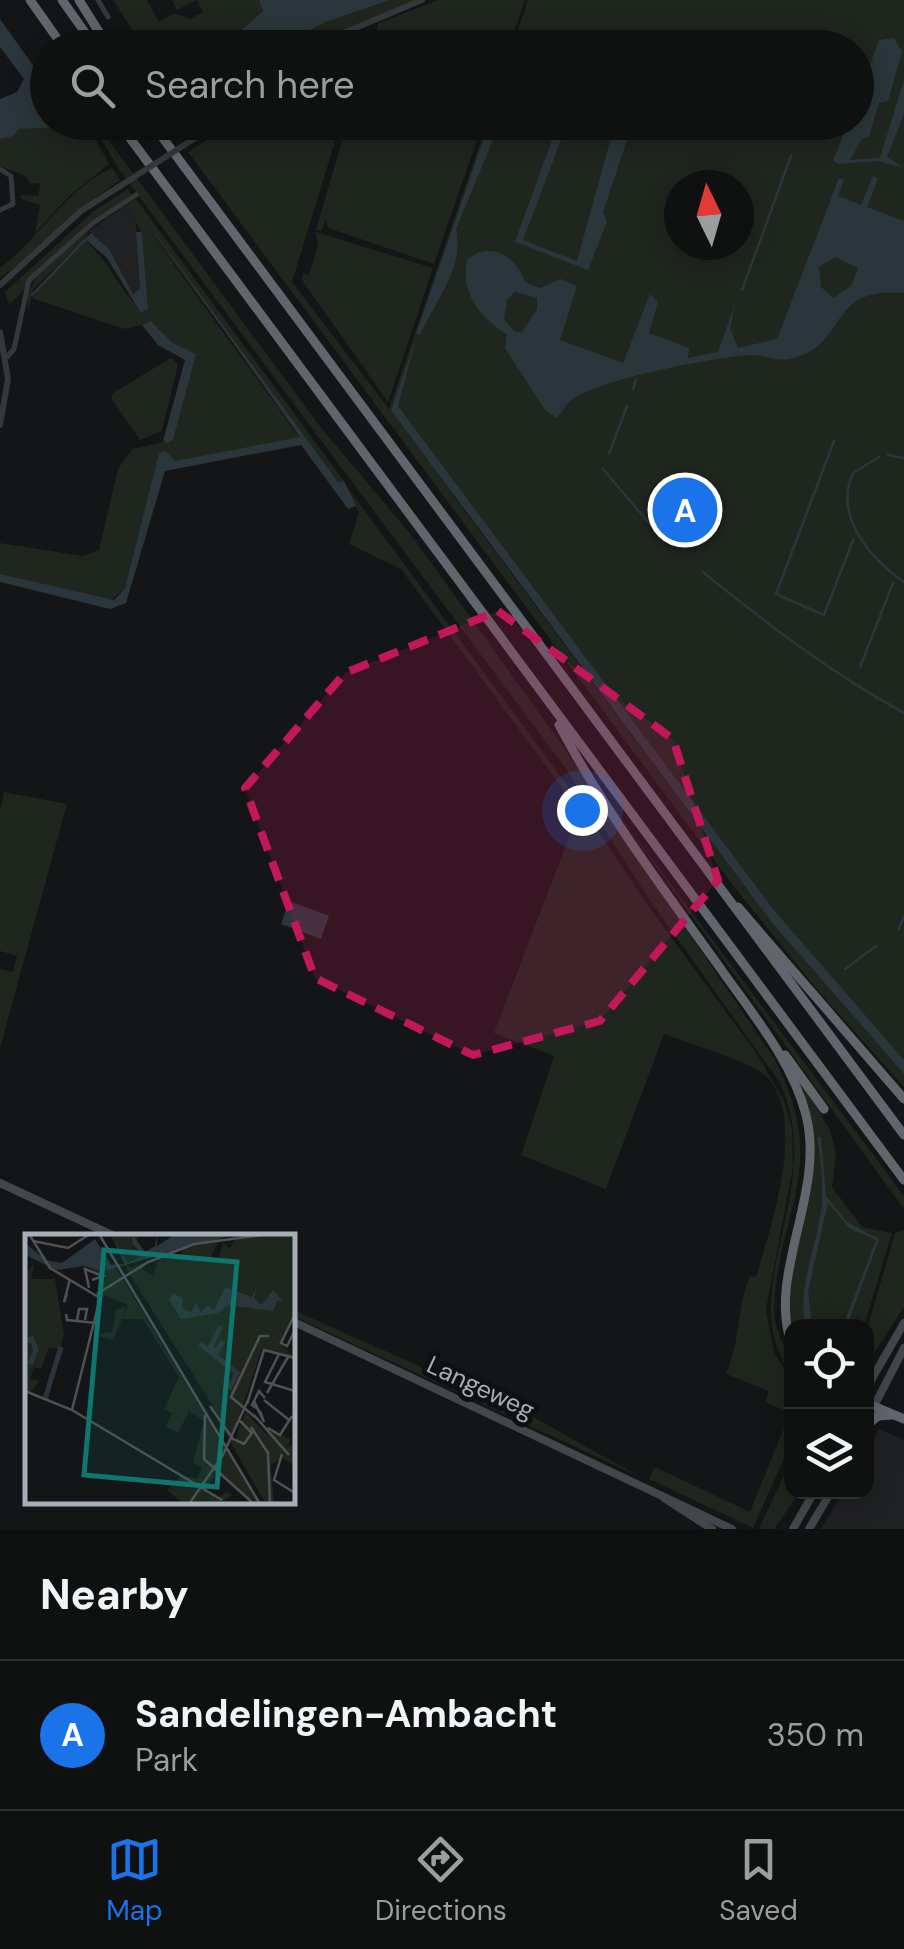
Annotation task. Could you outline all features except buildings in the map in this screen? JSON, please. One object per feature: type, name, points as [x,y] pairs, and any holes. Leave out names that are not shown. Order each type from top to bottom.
[{"type":"highway","points":[[30,0],[51,30]]},
{"type":"highway","points":[[62,0],[83,30]]},
{"type":"highway","points":[[79,0],[98,30]]},
{"type":"highway","points":[[131,140],[904,1180]]},
{"type":"highway","points":[[166,140],[904,1136]]},
{"type":"highway","points":[[544,696],[586,775],[740,997],[824,1110]]},
{"type":"highway","points":[[728,899],[748,914],[904,1099]]},
{"type":"highway","points":[[740,997],[792,1079],[810,1138],[808,1192],[785,1301],[788,1319]]},
{"type":"highway","points":[[874,1406],[899,1417]]},
{"type":"highway","points":[[874,1419],[899,1417]]},
{"type":"main road","points":[[0,1183],[110,1234]]},
{"type":"main road","name":"Langeweg","points":[[295,1322],[732,1529]]},
{"type":"main road","points":[[874,1376],[904,1323]]},
{"type":"main road","points":[[874,1400],[904,1348]]},
{"type":"main road","name":"Langeweg","points":[[652,1490],[712,1529]]},
{"type":"main road","points":[[793,1529],[810,1499]]},
{"type":"main road","points":[[809,1529],[827,1499]]},
{"type":"street","points":[[98,0],[108,17]]},
{"type":"street","points":[[351,30],[422,0]]},
{"type":"street","points":[[0,285],[81,212],[193,140]]},
{"type":"street","points":[[0,169],[10,176],[13,204],[3,211],[0,220]]},
{"type":"street","points":[[7,357],[14,349],[23,293],[29,280],[93,223],[136,195]]},
{"type":"street","points":[[0,332],[7,357],[0,425]]},
{"type":"highlighted area","points":[[498,611],[673,739],[718,880],[600,1021],[473,1055],[315,978],[245,788],[345,673]]},
{"type":"shaded area","points":[[113,0],[147,0],[159,22],[174,13],[190,19],[203,12],[197,0],[259,0],[263,11],[241,30],[132,30]]},
{"type":"shaded area","points":[[172,0],[197,0],[177,10]]},
{"type":"shaded area","points":[[259,0],[390,0],[311,30],[241,30],[263,11]]},
{"type":"shaded area","points":[[390,0],[417,0],[344,30],[311,30]]},
{"type":"shaded area","points":[[439,0],[525,0],[515,30],[377,30],[379,23]]},
{"type":"shaded area","points":[[528,0],[904,0],[904,1068],[775,915],[438,475],[772,923],[904,1074],[904,1087],[819,992],[731,883],[188,152],[207,140],[336,140],[292,282],[389,409],[481,140],[874,140],[874,30],[518,30]]},
{"type":"shaded area","points":[[0,19],[30,61],[30,129],[19,129],[13,136],[0,139],[0,99],[17,92],[24,79],[0,47]]},
{"type":"shaded area","points":[[894,38],[902,52],[888,101],[879,103],[874,120],[874,54],[879,40]]},
{"type":"shaded area","points":[[904,80],[904,114],[887,157],[904,168],[877,161],[833,161],[841,140],[861,140],[850,160],[880,158]]},
{"type":"shaded area","points":[[19,129],[30,129],[30,140],[96,140],[109,164],[69,196],[35,233],[40,205],[21,199],[21,195],[38,196],[41,183],[30,184],[27,177],[0,166],[0,139]]},
{"type":"shaded area","points":[[102,140],[109,140],[319,425],[412,536],[562,745],[775,1060],[791,1098],[799,1131],[800,1160],[774,1308],[784,1360],[775,1342],[771,1309],[794,1162],[792,1123],[780,1083],[649,899],[564,766],[118,168]]},
{"type":"shaded area","points":[[342,140],[477,140],[434,264],[328,228],[326,219],[321,231],[316,230]]},
{"type":"shaded area","points":[[483,140],[493,140],[456,229],[456,257],[447,284],[420,335],[416,334]]},
{"type":"shaded area","points":[[552,140],[561,140],[523,240],[577,261],[610,140],[627,140],[603,212],[607,222],[588,270],[515,242]]},
{"type":"shaded area","points":[[112,168],[120,180],[0,277],[0,268],[68,200]]},
{"type":"shaded area","points":[[873,176],[878,178],[867,207],[904,221],[904,293],[861,298],[849,307],[823,341],[793,358],[732,357],[630,377],[585,392],[571,400],[557,418],[545,410],[505,348],[507,334],[488,320],[469,294],[467,260],[475,254],[493,251],[509,258],[525,282],[540,288],[561,279],[577,286],[560,340],[623,363],[650,294],[658,302],[649,333],[689,348],[688,358],[718,352],[735,304],[730,329],[738,348],[777,339],[839,178],[844,180],[838,196],[861,205]],"holes":[[[835,257],[858,268],[851,286],[833,298],[821,287],[819,267]],[[515,292],[537,298],[537,309],[522,332],[514,331],[504,319],[507,300]]]},
{"type":"shaded area","points":[[128,189],[133,196],[95,220],[9,305],[5,292],[94,211]]},
{"type":"shaded area","points":[[136,199],[344,481],[338,483],[140,218],[300,438],[175,461],[171,457],[157,464],[125,588],[110,601],[0,574],[0,543],[83,556],[99,550],[118,469],[132,449],[173,440],[195,354],[173,343],[153,322],[124,329],[32,298],[71,253],[33,289],[28,311],[28,298],[38,276],[89,231],[85,240],[135,304],[144,312],[148,309],[142,233],[126,205]]},
{"type":"shaded area","points":[[126,205],[136,223],[140,290],[132,294],[109,249],[89,231]]},
{"type":"shaded area","points":[[142,215],[338,482],[344,481],[356,506],[348,509],[301,445],[165,471],[126,603],[110,609],[0,582],[0,574],[114,600],[125,588],[159,453],[166,451],[175,461],[300,437]]},
{"type":"shaded area","points":[[136,232],[142,232],[148,309],[141,313],[107,258],[85,239],[91,233],[109,249],[133,294],[140,289]]},
{"type":"shaded area","points":[[316,232],[433,268],[388,402],[302,280],[303,273],[309,275],[318,245]]},
{"type":"shaded area","points":[[151,321],[173,343],[196,354],[173,440],[167,443],[163,441],[185,360],[158,345],[142,325]]},
{"type":"shaded area","points":[[416,338],[398,406],[773,909],[904,1060],[904,1074],[772,923],[391,410]]},
{"type":"shaded area","points":[[171,358],[178,364],[162,431],[140,440],[111,398],[113,393]]},
{"type":"shaded area","points":[[348,488],[575,796],[646,903],[757,1054],[784,1101],[792,1128],[793,1167],[766,1310],[774,1352],[784,1368],[784,1410],[765,1402],[769,1391],[726,1374],[745,1290],[750,1276],[756,1277],[777,1203],[785,1145],[778,1094],[758,1070],[664,1034],[606,1189],[521,1155],[554,1056],[494,1033],[579,811],[401,569],[349,544],[359,512],[346,492]]},
{"type":"shaded area","points":[[4,792],[67,804],[0,1048],[0,969],[13,972],[17,956],[0,951],[0,811]]},
{"type":"shaded area","points":[[602,792],[904,1196],[904,1209]]},
{"type":"shaded area","points":[[289,901],[329,916],[321,939],[281,924]]},
{"type":"shaded area","points":[[794,1069],[831,1132],[836,1155],[832,1187],[862,1227],[892,1233],[866,1319],[790,1319],[786,1304],[812,1174]]},
{"type":"shaded area","points":[[817,1137],[821,1137],[826,1196],[847,1222],[879,1239],[850,1319],[846,1319],[876,1240],[849,1228],[828,1202],[808,1292],[811,1319],[804,1319],[805,1285],[820,1217]]},
{"type":"shaded area","points":[[904,1230],[904,1307],[874,1353],[874,1319],[870,1319],[895,1233]]},
{"type":"shaded area","points":[[295,1311],[530,1415],[640,1477],[295,1317]]},
{"type":"shaded area","points":[[784,1428],[784,1459],[753,1528],[649,1479],[655,1467],[750,1512]]},
{"type":"shaded area","points":[[879,1429],[904,1440],[904,1529],[821,1529],[839,1499],[874,1499],[874,1438]]},
{"type":"shaded area","points":[[784,1475],[784,1499],[795,1499],[774,1529],[759,1529]]},
{"type":"waterway","points":[[742,290],[791,156]]},
{"type":"waterway","points":[[32,295],[85,240]]},
{"type":"waterway","points":[[633,389],[636,380]]},
{"type":"waterway","points":[[609,454],[627,406]]},
{"type":"waterway","points":[[834,441],[776,594],[824,615],[853,540]]},
{"type":"waterway","points":[[888,455],[904,458]]},
{"type":"waterway","points":[[879,457],[853,473],[848,505],[868,549],[904,582]]},
{"type":"waterway","points":[[603,469],[655,530]]},
{"type":"waterway","points":[[703,572],[800,647],[904,713]]},
{"type":"waterway","points":[[860,667],[893,583]]},
{"type":"waterway","points":[[899,929],[904,916]]},
{"type":"waterway","points":[[845,969],[876,946]]},
{"type":"place","name":"Sandelingen-Ambacht","points":[[685,510]]}]
